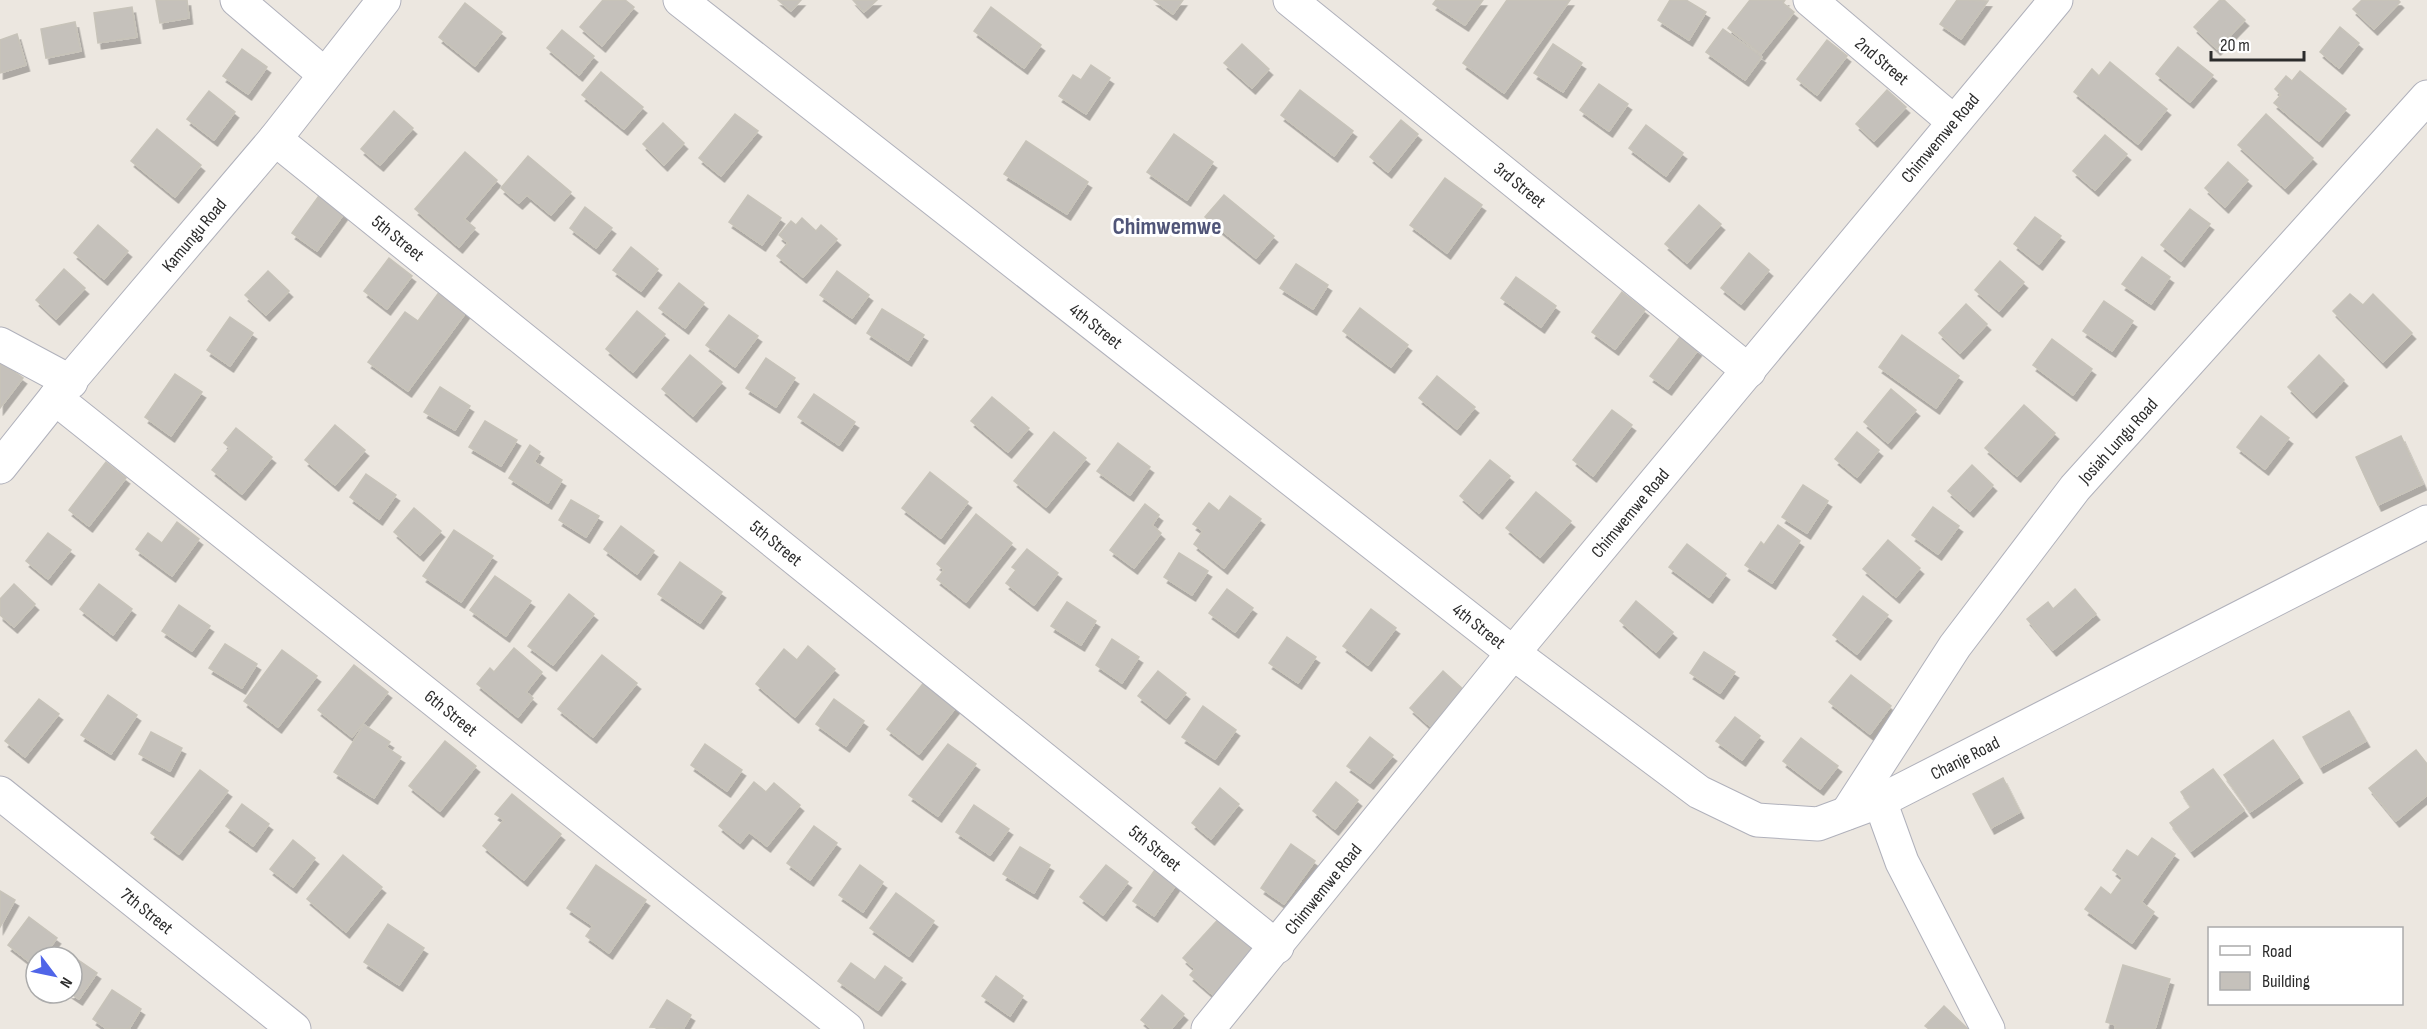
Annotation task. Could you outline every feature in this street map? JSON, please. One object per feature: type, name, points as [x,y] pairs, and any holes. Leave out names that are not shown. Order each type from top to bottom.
[{"type":"street","points":[[237,0],[324,74]]},
{"type":"street","name":"Kamungu Road","points":[[0,467],[275,139],[384,0]]},
{"type":"street","name":"4th Street","points":[[680,0],[1513,653]]},
{"type":"street","name":"3rd Street","points":[[1290,0],[1749,371]]},
{"type":"street","name":"2nd Street","points":[[1810,0],[1954,122]]},
{"type":"street","name":"Chimwemwe Road","points":[[1208,1029],[1277,947],[1513,653],[2056,0]]},
{"type":"street","name":"Josiah Lungu Road","points":[[1847,813],[1955,646],[2075,488],[2427,97]]},
{"type":"street","name":"5th Street","points":[[275,139],[1277,947]]},
{"type":"street","name":"6th Street","points":[[0,344],[63,390],[847,1029]]},
{"type":"street","name":"Chanje Road","points":[[1513,653],[1699,792],[1757,820],[1818,824],[1880,801],[2427,522]]},
{"type":"street","name":"7th Street","points":[[0,793],[294,1029]]},
{"type":"street","points":[[1880,801],[1902,862],[1988,1029]]},
{"type":"building","points":[[156,0],[187,0],[189,18],[160,23]]},
{"type":"building","points":[[603,0],[625,0],[634,7],[602,46],[580,27]]},
{"type":"building","points":[[778,0],[801,0],[791,11]]},
{"type":"building","points":[[853,0],[877,0],[864,12]]},
{"type":"building","points":[[1154,0],[1183,0],[1173,14]]},
{"type":"building","points":[[1436,0],[1483,0],[1465,25],[1433,4]]},
{"type":"building","points":[[1507,0],[1570,0],[1504,93],[1463,63]]},
{"type":"building","points":[[1670,0],[1686,0],[1706,12],[1689,40],[1658,20]]},
{"type":"building","points":[[1750,0],[1785,0],[1783,3],[1794,12],[1761,54],[1728,28]]},
{"type":"building","points":[[1957,0],[1988,1],[1961,39],[1940,24]]},
{"type":"building","points":[[2220,0],[2224,0],[2245,20],[2217,49],[2194,27]]},
{"type":"building","points":[[2362,0],[2398,0],[2400,2],[2374,29],[2353,9]]},
{"type":"building","points":[[465,3],[502,32],[475,66],[439,37]]},
{"type":"building","points":[[132,7],[137,37],[98,43],[94,13]]},
{"type":"building","points":[[991,7],[1041,45],[1024,68],[974,31]]},
{"type":"building","points":[[75,22],[81,51],[46,58],[41,29]]},
{"type":"building","points":[[2340,27],[2359,43],[2339,68],[2320,52]]},
{"type":"building","points":[[1723,29],[1762,57],[1745,80],[1706,52]]},
{"type":"building","points":[[562,30],[594,56],[579,75],[547,48]]},
{"type":"building","points":[[17,34],[26,65],[0,73],[0,40]]},
{"type":"building","points":[[1827,40],[1847,56],[1817,95],[1797,79]]},
{"type":"building","points":[[1242,44],[1269,69],[1252,88],[1224,63]]},
{"type":"building","points":[[1553,44],[1582,63],[1563,92],[1534,73]]},
{"type":"building","points":[[2178,47],[2213,75],[2190,102],[2156,74]]},
{"type":"building","points":[[242,49],[267,67],[248,94],[223,76]]},
{"type":"building","points":[[2110,62],[2167,109],[2138,144],[2074,92],[2092,69],[2099,76]]},
{"type":"building","points":[[1091,65],[1110,78],[1086,114],[1059,96],[1073,75],[1081,80]]},
{"type":"building","points":[[2300,71],[2346,109],[2319,141],[2274,103],[2281,95],[2275,89],[2286,76],[2292,81]]},
{"type":"building","points":[[601,72],[643,107],[624,129],[582,95]]},
{"type":"building","points":[[1599,84],[1628,104],[1609,131],[1580,110]]},
{"type":"building","points":[[1300,90],[1353,131],[1334,156],[1281,115]]},
{"type":"building","points":[[1887,90],[1906,107],[1874,141],[1856,124]]},
{"type":"building","points":[[209,91],[235,112],[214,140],[187,119]]},
{"type":"building","points":[[394,111],[413,128],[380,165],[361,149]]},
{"type":"building","points":[[735,114],[758,131],[721,176],[699,158]]},
{"type":"building","points":[[2266,114],[2313,158],[2285,188],[2238,145]]},
{"type":"building","points":[[1401,120],[1418,134],[1388,172],[1370,157]]},
{"type":"building","points":[[663,123],[684,143],[664,165],[643,144]]},
{"type":"building","points":[[1646,125],[1683,153],[1666,176],[1629,148]]},
{"type":"building","points":[[157,129],[201,165],[175,197],[131,161]]},
{"type":"building","points":[[1174,134],[1213,162],[1187,200],[1147,172]]},
{"type":"building","points":[[2105,135],[2127,154],[2095,190],[2073,171]]},
{"type":"building","points":[[1026,141],[1088,182],[1067,214],[1004,174]]},
{"type":"building","points":[[465,152],[497,180],[464,219],[475,228],[459,247],[415,209]]},
{"type":"building","points":[[528,156],[571,192],[551,215],[527,195],[519,203],[501,188]]},
{"type":"building","points":[[2228,162],[2248,180],[2225,207],[2205,188]]},
{"type":"building","points":[[1445,178],[1482,205],[1447,253],[1410,225]]},
{"type":"building","points":[[321,193],[346,211],[317,251],[292,233]]},
{"type":"building","points":[[748,195],[781,218],[762,245],[729,222]]},
{"type":"building","points":[[1224,195],[1274,236],[1256,258],[1205,217]]},
{"type":"building","points":[[1699,205],[1721,224],[1687,263],[1665,244]]},
{"type":"building","points":[[585,207],[612,228],[596,248],[570,228]]},
{"type":"building","points":[[2190,209],[2210,224],[2181,261],[2161,245]]},
{"type":"building","points":[[2035,217],[2061,236],[2039,264],[2014,244]]},
{"type":"building","points":[[802,218],[816,231],[821,225],[837,239],[803,277],[777,256],[788,243],[779,235],[791,221],[796,225]]},
{"type":"building","points":[[98,225],[128,251],[104,279],[74,253]]},
{"type":"building","points":[[631,247],[658,269],[641,291],[613,270]]},
{"type":"building","points":[[1749,253],[1769,270],[1741,304],[1721,288]]},
{"type":"building","points":[[2142,257],[2170,277],[2151,304],[2122,284]]},
{"type":"building","points":[[389,258],[412,276],[387,309],[364,291]]},
{"type":"building","points":[[2000,261],[2024,282],[1999,311],[1975,290]]},
{"type":"building","points":[[1296,264],[1328,285],[1313,309],[1280,288]]},
{"type":"building","points":[[64,269],[85,288],[56,319],[36,300]]},
{"type":"building","points":[[268,271],[289,291],[266,315],[245,295]]},
{"type":"building","points":[[837,271],[869,295],[852,318],[820,295]]},
{"type":"building","points":[[1516,277],[1556,306],[1541,327],[1501,298]]},
{"type":"building","points":[[679,283],[704,303],[685,328],[659,308]]},
{"type":"building","points":[[440,291],[467,311],[408,391],[368,362],[405,312],[418,321]]},
{"type":"building","points":[[1622,292],[1645,310],[1615,349],[1592,332]]},
{"type":"building","points":[[2350,294],[2363,305],[2373,294],[2412,333],[2383,362],[2333,311]]},
{"type":"building","points":[[2104,301],[2133,321],[2112,351],[2083,331]]},
{"type":"building","points":[[1966,304],[1987,324],[1960,353],[1939,333]]},
{"type":"building","points":[[1360,308],[1408,345],[1391,367],[1343,331]]},
{"type":"building","points":[[882,309],[924,335],[908,360],[867,333]]},
{"type":"building","points":[[637,311],[665,334],[633,372],[606,349]]},
{"type":"building","points":[[729,315],[758,336],[735,367],[706,345]]},
{"type":"building","points":[[230,317],[253,333],[230,366],[207,350]]},
{"type":"building","points":[[1902,335],[1959,376],[1936,408],[1879,367]]},
{"type":"building","points":[[1680,337],[1698,350],[1668,389],[1650,376]]},
{"type":"building","points":[[2052,339],[2092,369],[2073,395],[2033,365]]},
{"type":"building","points":[[690,355],[722,382],[693,416],[662,389]]},
{"type":"building","points":[[2319,355],[2344,380],[2313,412],[2288,387]]},
{"type":"building","points":[[766,358],[795,378],[776,407],[746,388]]},
{"type":"building","points":[[0,361],[23,378],[0,408]]},
{"type":"building","points":[[175,374],[202,392],[171,436],[145,417]]},
{"type":"building","points":[[1437,376],[1475,407],[1457,429],[1419,398]]},
{"type":"building","points":[[440,387],[470,406],[455,430],[424,412]]},
{"type":"building","points":[[1891,389],[1916,410],[1888,443],[1864,422]]},
{"type":"building","points":[[814,394],[855,422],[839,445],[798,417]]},
{"type":"building","points":[[992,397],[1029,428],[1008,452],[971,421]]},
{"type":"building","points":[[2024,405],[2055,433],[2017,476],[1985,448]]},
{"type":"building","points":[[1612,410],[1632,425],[1593,476],[1573,460]]},
{"type":"building","points":[[2261,416],[2289,438],[2265,469],[2237,447]]},
{"type":"building","points":[[485,421],[517,440],[501,466],[469,447]]},
{"type":"building","points":[[335,425],[365,450],[335,485],[305,460]]},
{"type":"building","points":[[236,428],[272,457],[242,494],[212,470],[230,448],[224,443]]},
{"type":"building","points":[[1054,432],[1086,458],[1046,507],[1014,481]]},
{"type":"building","points":[[1857,432],[1879,450],[1857,477],[1835,459]]},
{"type":"building","points":[[2401,436],[2423,484],[2378,505],[2356,457]]},
{"type":"building","points":[[1118,443],[1150,467],[1130,495],[1097,471]]},
{"type":"building","points":[[530,445],[540,452],[534,462],[562,480],[548,503],[509,478]]},
{"type":"building","points":[[1490,460],[1510,476],[1479,513],[1460,496]]},
{"type":"building","points":[[106,462],[126,478],[89,526],[69,510]]},
{"type":"building","points":[[1972,465],[1993,485],[1970,511],[1948,491]]},
{"type":"building","points":[[930,472],[968,502],[941,538],[902,508]]},
{"type":"building","points":[[366,474],[396,495],[379,519],[350,497]]},
{"type":"building","points":[[1803,485],[1828,501],[1807,533],[1782,517]]},
{"type":"building","points":[[1536,492],[1571,521],[1540,557],[1506,528]]},
{"type":"building","points":[[1230,496],[1261,519],[1224,568],[1194,544],[1203,531],[1193,524],[1209,503],[1219,511]]},
{"type":"building","points":[[571,500],[599,516],[586,537],[559,520]]},
{"type":"building","points":[[1145,504],[1159,515],[1152,525],[1161,533],[1134,568],[1110,550]]},
{"type":"building","points":[[1933,507],[1959,526],[1938,554],[1912,535]]},
{"type":"building","points":[[414,508],[441,531],[420,555],[394,532]]},
{"type":"building","points":[[976,514],[1012,543],[966,602],[937,579],[944,570],[937,564]]},
{"type":"building","points":[[177,522],[199,539],[172,576],[136,549],[148,533],[162,543]]},
{"type":"building","points":[[1778,525],[1800,541],[1772,583],[1745,565],[1761,542],[1764,545]]},
{"type":"building","points":[[621,526],[654,551],[637,574],[604,549]]},
{"type":"building","points":[[454,530],[493,556],[461,602],[423,576]]},
{"type":"building","points":[[48,533],[71,550],[48,579],[26,561]]},
{"type":"building","points":[[1888,540],[1920,568],[1896,597],[1863,569]]},
{"type":"building","points":[[1687,544],[1726,574],[1709,597],[1669,567]]},
{"type":"building","points":[[1027,549],[1058,573],[1034,605],[1006,583],[1016,570],[1012,567]]},
{"type":"building","points":[[1179,553],[1208,571],[1192,595],[1164,577]]},
{"type":"building","points":[[680,562],[722,592],[700,623],[658,594]]},
{"type":"building","points":[[495,576],[531,601],[506,636],[470,610]]},
{"type":"building","points":[[14,584],[35,604],[14,627],[0,615],[0,599]]},
{"type":"building","points":[[99,584],[132,609],[113,635],[80,609]]},
{"type":"building","points":[[1227,589],[1253,608],[1235,632],[1209,613]]},
{"type":"building","points":[[2075,589],[2096,614],[2053,650],[2027,619],[2048,602],[2053,609]]},
{"type":"building","points":[[569,594],[594,614],[553,665],[528,646]]},
{"type":"building","points":[[1863,596],[1888,615],[1857,654],[1833,635]]},
{"type":"building","points":[[1636,601],[1673,632],[1656,652],[1620,621]]},
{"type":"building","points":[[1067,602],[1096,621],[1081,645],[1051,626]]},
{"type":"building","points":[[179,605],[210,626],[192,651],[162,631]]},
{"type":"building","points":[[1371,609],[1396,628],[1368,665],[1343,646]]},
{"type":"building","points":[[1287,637],[1316,657],[1298,683],[1269,663]]},
{"type":"building","points":[[1112,639],[1139,657],[1122,683],[1096,665]]},
{"type":"building","points":[[225,644],[257,664],[242,688],[209,668]]},
{"type":"building","points":[[808,646],[835,669],[795,717],[756,684],[784,649],[797,660]]},
{"type":"building","points":[[514,648],[542,672],[526,692],[533,698],[518,717],[477,684],[490,668],[494,672]]},
{"type":"building","points":[[282,650],[317,676],[278,727],[244,701]]},
{"type":"building","points":[[1704,652],[1735,672],[1720,693],[1690,673]]},
{"type":"building","points":[[602,655],[637,683],[593,737],[558,709]]},
{"type":"building","points":[[354,665],[388,692],[352,737],[318,710]]},
{"type":"building","points":[[1158,671],[1186,693],[1166,718],[1138,696]]},
{"type":"building","points":[[1443,671],[1464,690],[1431,727],[1410,708]]},
{"type":"building","points":[[1851,675],[1891,706],[1870,734],[1829,702]]},
{"type":"building","points":[[929,676],[961,701],[919,754],[887,729]]},
{"type":"building","points":[[108,695],[137,715],[111,754],[81,735]]},
{"type":"building","points":[[39,699],[59,714],[25,757],[5,741]]},
{"type":"building","points":[[834,699],[864,721],[846,746],[816,724]]},
{"type":"building","points":[[1203,706],[1236,730],[1215,759],[1182,737]]},
{"type":"building","points":[[2349,711],[2366,741],[2320,767],[2303,737]]},
{"type":"building","points":[[1735,717],[1760,736],[1742,760],[1716,741]]},
{"type":"building","points":[[364,725],[390,742],[386,747],[401,757],[374,798],[334,772]]},
{"type":"building","points":[[151,732],[182,748],[170,771],[139,754]]},
{"type":"building","points":[[1370,737],[1393,755],[1370,783],[1347,766]]},
{"type":"building","points":[[1801,738],[1838,766],[1820,789],[1783,761]]},
{"type":"building","points":[[2273,740],[2299,777],[2250,812],[2224,775]]},
{"type":"building","points":[[445,741],[476,766],[440,811],[409,786]]},
{"type":"building","points":[[705,744],[742,770],[727,791],[691,765]]},
{"type":"building","points":[[948,744],[976,764],[938,816],[909,795]]},
{"type":"building","points":[[2416,750],[2427,764],[2427,795],[2396,821],[2369,788]]},
{"type":"building","points":[[2213,769],[2244,810],[2191,851],[2170,823],[2191,807],[2181,792]]},
{"type":"building","points":[[200,770],[228,791],[179,854],[151,833]]},
{"type":"building","points":[[2003,778],[2020,812],[1991,828],[1973,794]]},
{"type":"building","points":[[754,782],[766,792],[774,783],[800,805],[767,846],[749,832],[740,843],[719,826]]},
{"type":"building","points":[[1336,782],[1358,800],[1335,829],[1313,811]]},
{"type":"building","points":[[1220,788],[1239,804],[1211,839],[1192,823]]},
{"type":"building","points":[[512,794],[561,834],[524,880],[483,846],[504,820],[495,814]]},
{"type":"building","points":[[242,804],[269,824],[253,846],[226,826]]},
{"type":"building","points":[[974,805],[1009,829],[990,855],[956,832]]},
{"type":"building","points":[[814,826],[837,843],[810,880],[787,863]]},
{"type":"building","points":[[2152,838],[2175,854],[2141,902],[2154,912],[2132,943],[2085,909],[2101,887],[2111,895],[2123,878],[2113,870],[2127,850],[2138,857]]},
{"type":"building","points":[[293,840],[315,858],[293,887],[270,869]]},
{"type":"building","points":[[1291,844],[1315,861],[1284,904],[1261,888]]},
{"type":"building","points":[[1020,847],[1050,865],[1034,893],[1003,874]]},
{"type":"building","points":[[343,855],[382,887],[346,932],[307,899]]},
{"type":"building","points":[[596,865],[646,900],[609,953],[586,936],[593,926],[567,908]]},
{"type":"building","points":[[860,865],[883,882],[863,912],[839,895]]},
{"type":"building","points":[[1106,865],[1128,882],[1103,915],[1080,897]]},
{"type":"building","points":[[1157,867],[1178,882],[1154,916],[1133,901]]},
{"type":"building","points":[[0,891],[15,900],[0,927]]},
{"type":"building","points":[[896,893],[934,921],[909,956],[870,928]]},
{"type":"building","points":[[1223,914],[1257,945],[1213,995],[1190,975],[1195,969],[1183,958]]},
{"type":"building","points":[[29,917],[57,938],[52,945],[24,945],[24,957],[8,945]]},
{"type":"building","points":[[388,924],[424,948],[399,985],[364,962]]},
{"type":"building","points":[[851,963],[875,980],[885,966],[902,978],[878,1010],[838,981]]},
{"type":"building","points":[[84,964],[97,973],[84,992]]},
{"type":"building","points":[[2123,965],[2170,979],[2155,1029],[2115,1029],[2116,1025],[2106,1022]]},
{"type":"building","points":[[996,976],[1023,996],[1010,1016],[982,996]]},
{"type":"building","points":[[112,990],[141,1009],[129,1029],[107,1029],[93,1019]]},
{"type":"building","points":[[1162,995],[1184,1014],[1171,1029],[1152,1029],[1141,1020]]},
{"type":"building","points":[[667,1000],[691,1015],[683,1029],[650,1027]]},
{"type":"building","points":[[1944,1006],[1968,1029],[1929,1029],[1925,1026]]},
{"type":"district","name":"Chimwemwe","points":[[1167,226]]}]
